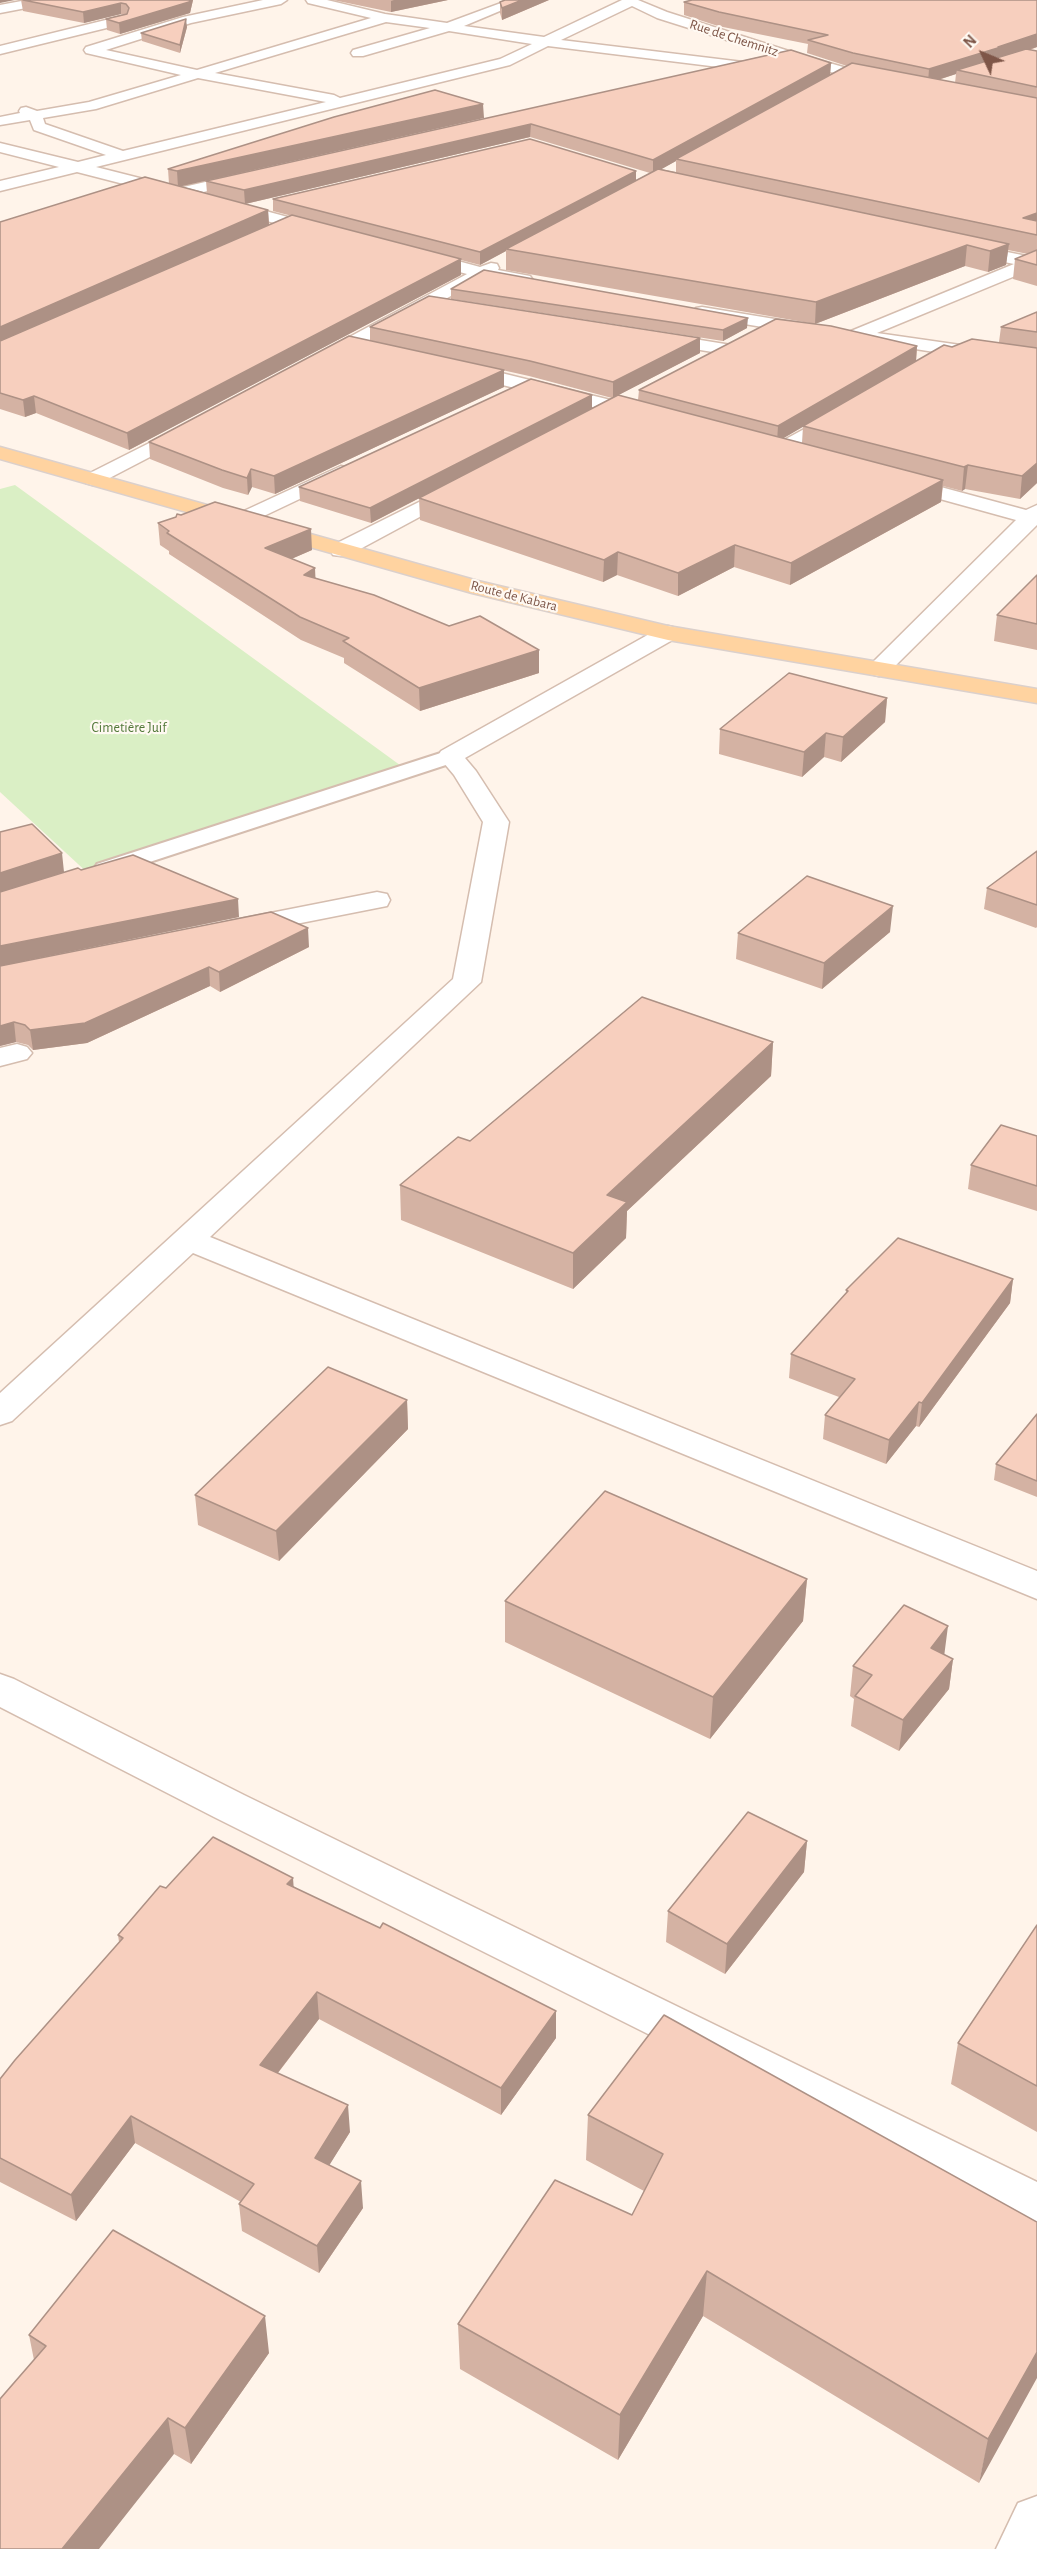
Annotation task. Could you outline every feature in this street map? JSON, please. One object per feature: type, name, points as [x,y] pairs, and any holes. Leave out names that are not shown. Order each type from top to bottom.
[{"type":"main road","name":"Route de Kabara","points":[[0,453],[472,586],[668,633],[1037,696]]},
{"type":"street","points":[[0,9],[47,0]]},
{"type":"street","points":[[280,0],[188,20],[91,50],[196,74],[346,101]]},
{"type":"street","points":[[312,0],[382,19]]},
{"type":"street","points":[[347,50],[446,28],[520,0]]},
{"type":"street","points":[[0,186],[505,62],[630,1]]},
{"type":"street","name":"Rue de Chemnitz","points":[[630,1],[662,15],[790,56],[848,73],[894,82]]},
{"type":"street","points":[[230,11],[295,9],[328,11],[548,42],[743,66]]},
{"type":"street","points":[[662,15],[683,9]]},
{"type":"street","points":[[0,50],[137,15]]},
{"type":"street","points":[[158,15],[188,20]]},
{"type":"street","points":[[0,121],[91,106],[382,19]]},
{"type":"street","points":[[314,39],[378,61]]},
{"type":"street","points":[[697,76],[790,56]]},
{"type":"street","points":[[408,73],[428,81]]},
{"type":"street","points":[[828,84],[848,73]]},
{"type":"street","points":[[9,104],[35,115],[39,127],[122,156]]},
{"type":"street","points":[[0,147],[337,234]]},
{"type":"street","points":[[9,167],[47,159],[122,156]]},
{"type":"street","points":[[178,193],[269,173]]},
{"type":"street","points":[[108,193],[140,183]]},
{"type":"street","points":[[245,211],[278,203]]},
{"type":"street","points":[[271,232],[292,223]]},
{"type":"street","points":[[951,246],[1034,262]]},
{"type":"street","points":[[404,252],[483,273],[541,283]]},
{"type":"street","points":[[308,366],[503,262]]},
{"type":"street","points":[[1034,262],[850,335],[1037,362]]},
{"type":"street","points":[[427,302],[461,308]]},
{"type":"street","points":[[679,308],[824,332]]},
{"type":"street","points":[[695,365],[772,325]]},
{"type":"street","points":[[645,336],[725,349]]},
{"type":"street","points":[[349,345],[371,350]]},
{"type":"street","points":[[922,368],[953,350]]},
{"type":"street","points":[[439,364],[529,384],[658,418]]},
{"type":"street","points":[[497,399],[529,384]]},
{"type":"street","points":[[593,418],[645,391]]},
{"type":"street","points":[[780,450],[861,403]]},
{"type":"street","points":[[93,479],[206,420]]},
{"type":"street","points":[[758,445],[803,457]]},
{"type":"street","points":[[240,520],[357,464]]},
{"type":"street","points":[[341,550],[478,478]]},
{"type":"street","points":[[883,478],[1035,516]]},
{"type":"street","points":[[879,669],[1035,516]]},
{"type":"street","points":[[0,1413],[467,982],[496,822],[464,771],[450,756],[668,633]]},
{"type":"street","points":[[217,932],[377,900]]},
{"type":"street","points":[[188,1239],[1037,1586]]},
{"type":"street","points":[[0,1689],[229,1806],[1037,2205]]},
{"type":"street","points":[[1023,2549],[1037,2522]]},
{"type":"lane","points":[[89,874],[450,756]]},
{"type":"green space","name":"Cimetière Juif","points":[[15,485],[415,776],[91,876],[0,792],[0,489]]},
{"type":"building","points":[[23,0],[190,0],[119,23],[106,19],[127,14],[129,8],[126,4],[121,3],[83,12]]},
{"type":"building","points":[[522,0],[502,8],[500,2]]},
{"type":"building","points":[[692,0],[1037,0],[1037,34],[929,69],[853,53],[808,40],[828,35],[719,12],[684,2]]},
{"type":"building","points":[[186,19],[180,45],[141,33]]},
{"type":"building","points":[[1026,49],[1037,51],[1037,87],[957,70]]},
{"type":"building","points":[[791,50],[831,63],[653,160],[531,124],[244,190],[206,181]]},
{"type":"building","points":[[852,63],[1037,98],[1037,213],[1023,218],[1037,221],[1037,235],[676,159]]},
{"type":"building","points":[[435,90],[483,104],[177,171],[168,169],[334,117]]},
{"type":"building","points":[[530,139],[636,171],[480,252],[273,199]]},
{"type":"building","points":[[658,169],[1009,244],[990,251],[967,245],[816,302],[506,249]]},
{"type":"building","points":[[145,177],[268,210],[0,327],[0,222]]},
{"type":"building","points":[[292,215],[461,259],[127,433],[34,396],[23,400],[0,393],[0,341]]},
{"type":"building","points":[[1037,250],[1037,265],[1015,259]]},
{"type":"building","points":[[484,270],[748,318],[723,330],[451,289]]},
{"type":"building","points":[[429,296],[700,338],[613,382],[530,361],[370,327]]},
{"type":"building","points":[[1037,312],[1037,332],[1001,327]]},
{"type":"building","points":[[776,319],[831,326],[917,346],[778,426],[639,390]]},
{"type":"building","points":[[349,336],[504,370],[274,476],[251,469],[247,478],[149,442]]},
{"type":"building","points":[[972,339],[1037,348],[1037,463],[1022,476],[968,465],[964,467],[803,426],[944,345],[952,347]]},
{"type":"building","points":[[531,379],[592,395],[370,508],[299,487]]},
{"type":"building","points":[[618,395],[943,480],[791,563],[735,545],[678,573],[618,552],[604,560],[419,498]]},
{"type":"building","points":[[215,502],[311,529],[265,548],[315,568],[304,575],[374,595],[449,626],[480,616],[539,650],[419,688],[343,641],[349,638],[300,617],[167,533],[169,531],[158,523],[176,517],[177,514],[181,515]]},
{"type":"building","points":[[1037,575],[1037,624],[997,615]]},
{"type":"building","points":[[789,673],[887,698],[843,737],[826,733],[804,752],[720,729]]},
{"type":"building","points":[[32,824],[62,853],[0,873],[0,832]]},
{"type":"building","points":[[1037,851],[1037,905],[987,888]]},
{"type":"building","points":[[133,855],[238,899],[0,946],[0,892],[78,868],[81,870]]},
{"type":"building","points":[[807,876],[893,906],[824,963],[738,933]]},
{"type":"building","points":[[271,912],[308,928],[219,972],[209,967],[85,1023],[30,1030],[25,1025],[14,1022],[0,1026],[0,966]]},
{"type":"building","points":[[642,997],[773,1042],[607,1195],[627,1202],[573,1253],[400,1185],[458,1137],[470,1141]]},
{"type":"building","points":[[1001,1125],[1037,1136],[1037,1186],[971,1165]]},
{"type":"building","points":[[898,1238],[1013,1279],[922,1403],[919,1402],[889,1440],[825,1415],[855,1379],[791,1354],[848,1291],[846,1290]]},
{"type":"building","points":[[328,1367],[407,1400],[276,1531],[195,1495]]},
{"type":"building","points":[[1037,1414],[1037,1481],[996,1464]]},
{"type":"building","points":[[605,1491],[807,1579],[713,1697],[505,1601]]},
{"type":"building","points":[[904,1605],[948,1626],[931,1648],[953,1659],[903,1720],[855,1696],[872,1675],[853,1666]]},
{"type":"building","points":[[748,1812],[807,1841],[727,1944],[668,1911]]},
{"type":"building","points":[[213,1837],[293,1878],[287,1884],[380,1928],[383,1923],[556,2011],[501,2088],[317,1992],[260,2065],[348,2105],[315,2158],[361,2181],[317,2246],[239,2204],[254,2184],[131,2116],[71,2195],[0,2158],[0,2079],[123,1938],[118,1935],[160,1886],[166,1888]]},
{"type":"building","points":[[1037,1925],[1037,2086],[958,2043]]},
{"type":"building","points":[[664,2015],[1037,2222],[1037,2352],[988,2439],[707,2271],[620,2415],[458,2324],[555,2180],[632,2215],[663,2154],[588,2115]]},
{"type":"building","points":[[113,2230],[265,2316],[185,2428],[168,2418],[62,2549],[0,2549],[0,2399],[46,2346],[29,2335]]}]
